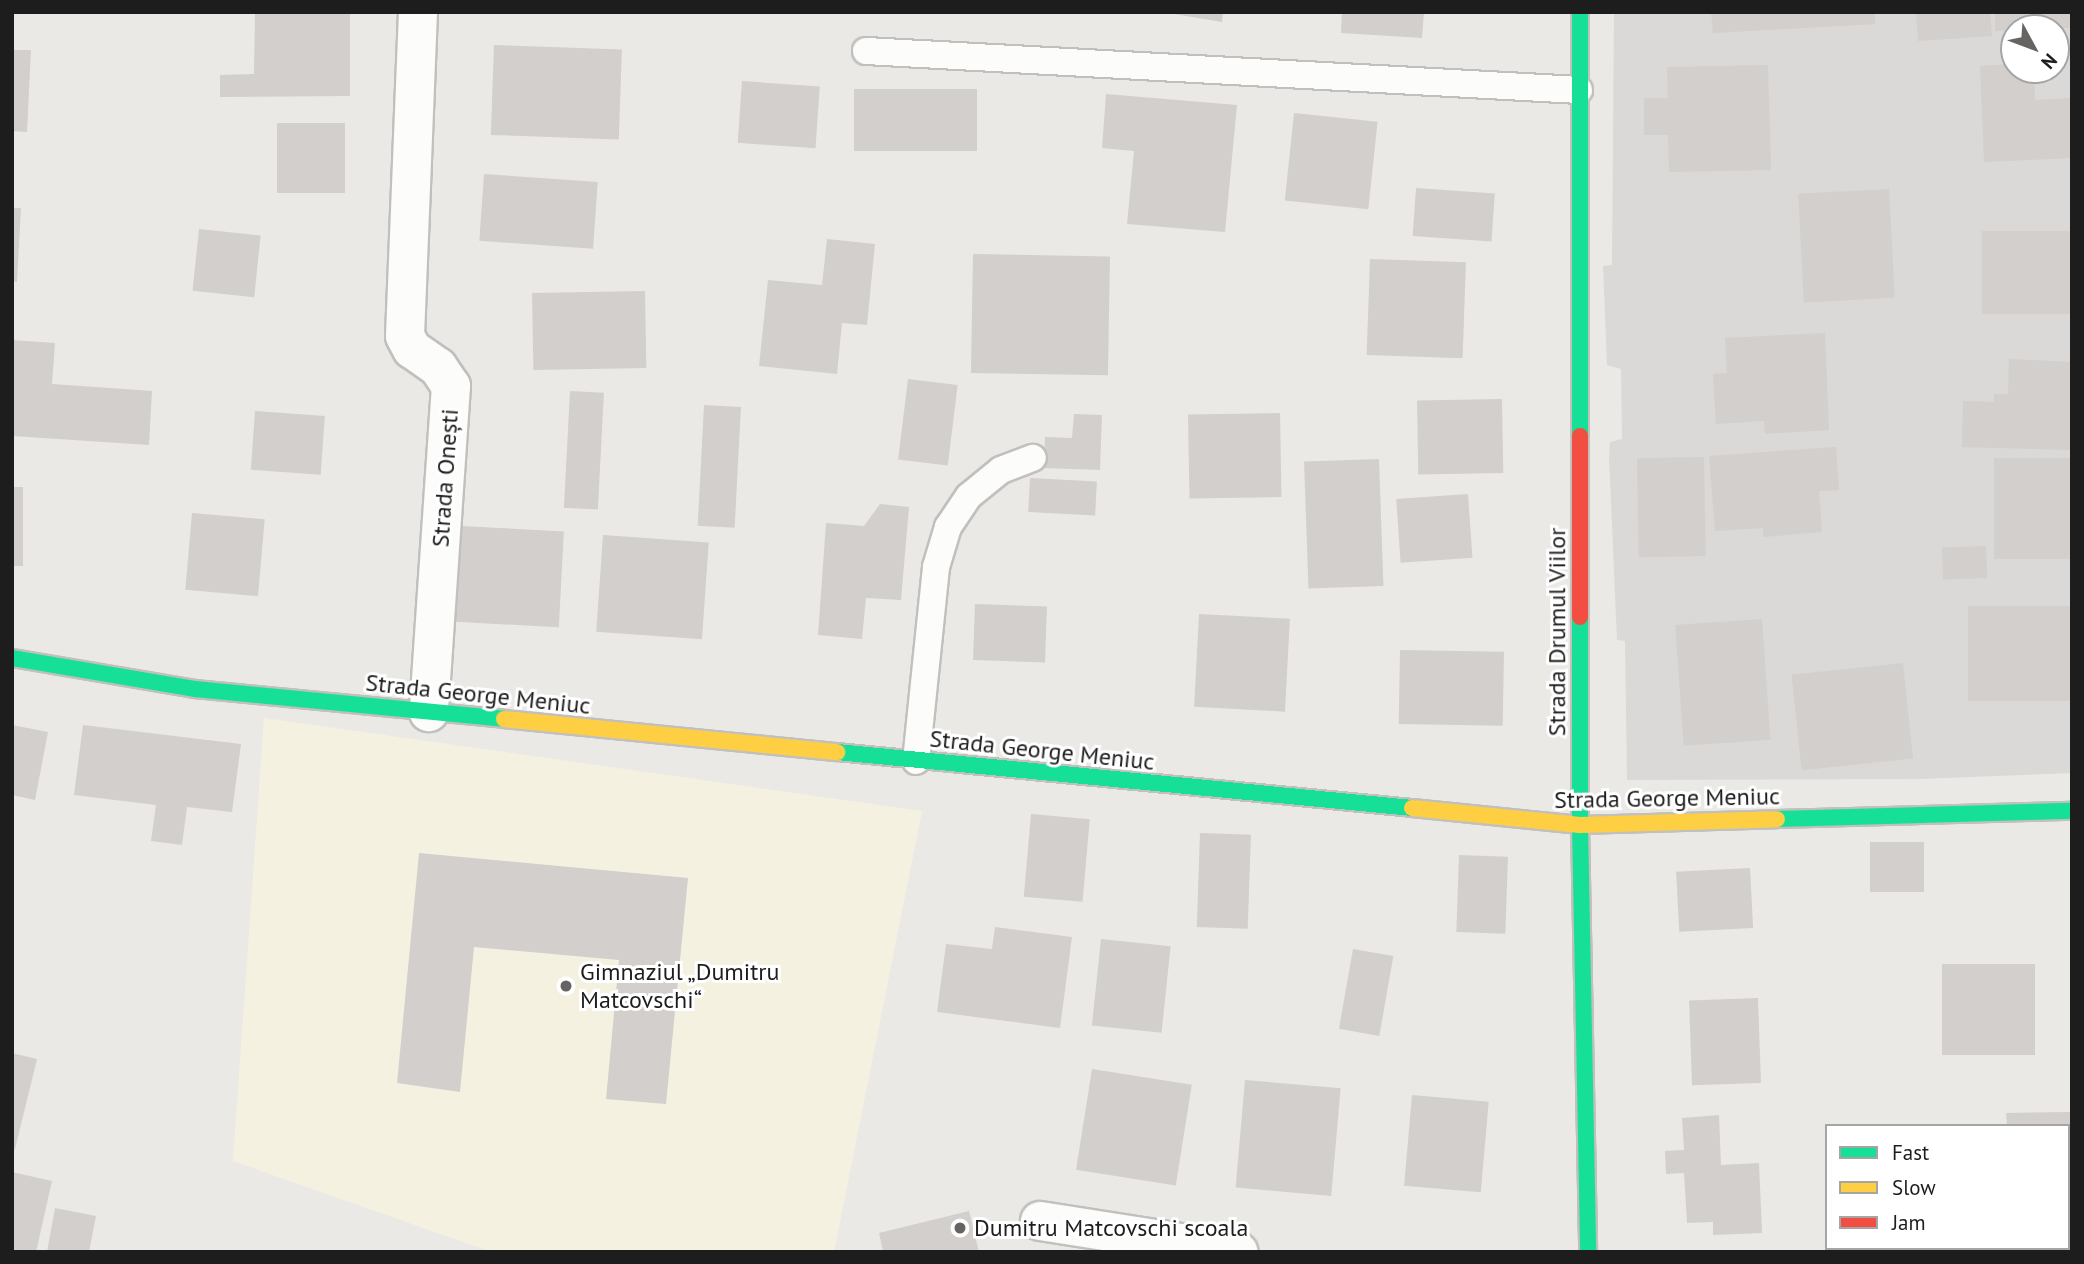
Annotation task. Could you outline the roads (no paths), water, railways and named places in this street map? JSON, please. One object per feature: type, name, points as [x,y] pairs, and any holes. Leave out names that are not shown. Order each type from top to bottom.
[{"type":"street","name":"Strada Onești","points":[[418,12],[405,336],[412,349],[438,367],[451,386],[429,712]]},
{"type":"street","name":"Strada Drumul Viilor","points":[[1580,12],[1580,825],[1588,1252]]},
{"type":"street","name":"Strada George Meniuc","points":[[12,659],[195,689],[1580,825],[2072,811]]},
{"type":"street","points":[[1040,1221],[1239,1252]]},
{"type":"lane","points":[[866,51],[1579,90]]},
{"type":"lane","points":[[916,761],[936,567],[948,527],[969,496],[1001,470],[1033,458]]},
{"type":"place","name":"Gimnaziul „Dumitru Matcovschi“","points":[[566,986]]},
{"type":"place","name":"Dumitru Matcovschi scoala","points":[[960,1228]]}]
